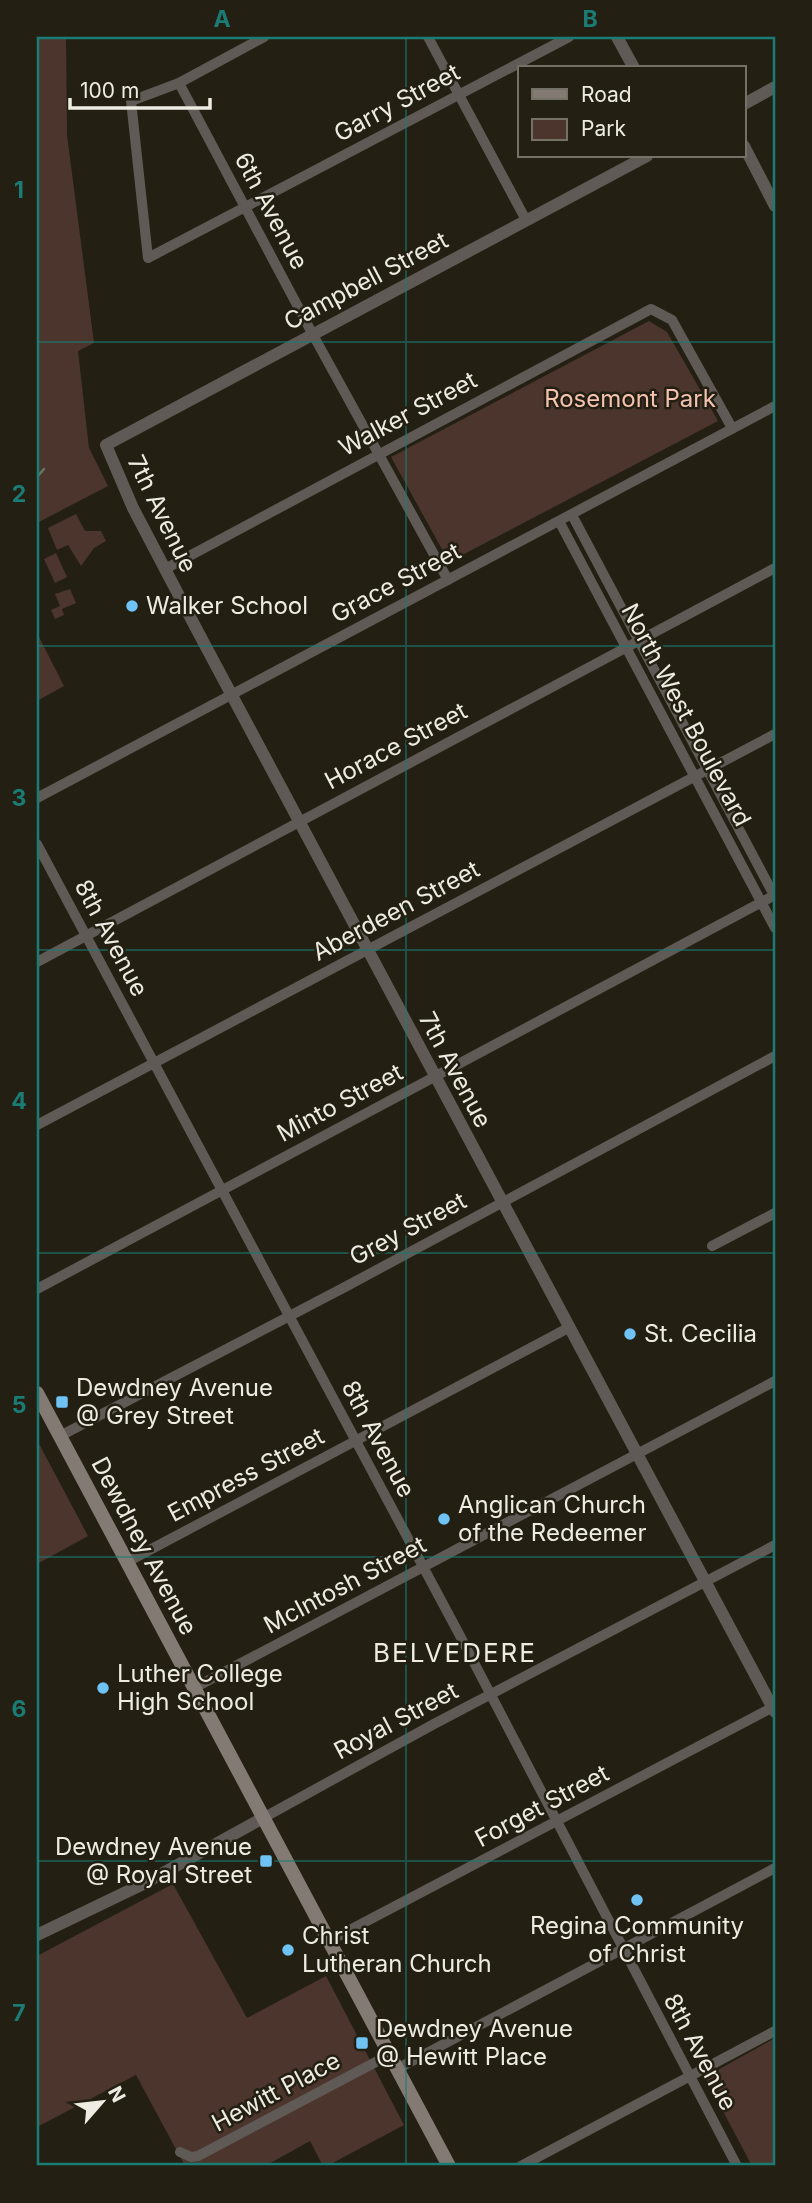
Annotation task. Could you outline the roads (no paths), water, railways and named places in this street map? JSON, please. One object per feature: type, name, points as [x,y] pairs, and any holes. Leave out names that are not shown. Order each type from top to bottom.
[{"type":"main road","name":"Dewdney Avenue","points":[[37,1393],[449,2166]]},
{"type":"street","points":[[179,83],[264,37]]},
{"type":"street","points":[[428,37],[526,220]]},
{"type":"street","name":"Garry Street","points":[[179,83],[131,101],[148,258],[569,37]]},
{"type":"street","points":[[617,37],[633,66]]},
{"type":"street","name":"6th Avenue","points":[[179,83],[448,580]]},
{"type":"street","points":[[746,103],[775,87]]},
{"type":"street","points":[[746,150],[775,206]]},
{"type":"street","name":"Campbell Street","points":[[106,445],[643,158]]},
{"type":"street","name":"Walker Street","points":[[165,569],[651,309],[672,320],[732,428]]},
{"type":"street","name":"Grace Street","points":[[37,798],[775,406]]},
{"type":"street","name":"7th Avenue","points":[[106,445],[133,508],[165,569],[774,1709]]},
{"type":"street","name":"North West Boulevard","points":[[572,514],[775,896]]},
{"type":"street","name":"North West Boulevard","points":[[559,522],[775,929]]},
{"type":"street","name":"Horace Street","points":[[37,962],[775,568]]},
{"type":"street","name":"Aberdeen Street","points":[[37,1125],[775,734]]},
{"type":"street","name":"8th Avenue","points":[[37,844],[558,1822],[737,2166]]},
{"type":"street","name":"Minto Street","points":[[37,1290],[434,1075],[775,896]]},
{"type":"street","name":"Grey Street","points":[[60,1436],[775,1056]]},
{"type":"street","points":[[712,1246],[775,1213]]},
{"type":"street","name":"Empress Street","points":[[127,1562],[570,1327]]},
{"type":"street","name":"McIntosh Street","points":[[194,1688],[775,1381]]},
{"type":"street","name":"Royal Street","points":[[37,1935],[145,1883],[490,1695],[775,1545]]},
{"type":"street","name":"Forget Street","points":[[329,1941],[774,1709]]},
{"type":"street","points":[[397,2069],[775,1868]]},
{"type":"street","points":[[521,2166],[775,2031]]},
{"type":"street","name":"Hewitt Place","points":[[180,2152],[191,2157],[198,2156],[389,2055]]},
{"type":"waterway","points":[[37,477],[44,469]]},
{"type":"place","name":"Walker School","points":[[132,606]]},
{"type":"place","name":"St. Cecilia","points":[[630,1334]]},
{"type":"place","name":"Dewdney Avenue @ Grey Street","points":[[62,1402]]},
{"type":"place","name":"Anglican Church of the Redeemer","points":[[444,1519]]},
{"type":"place","name":"Luther College High School","points":[[103,1688]]},
{"type":"place","name":"Dewdney Avenue @ Royal Street","points":[[266,1861]]},
{"type":"place","name":"Regina Community of Christ","points":[[637,1900]]},
{"type":"place","name":"Christ Lutheran Church","points":[[288,1950]]},
{"type":"place","name":"Dewdney Avenue @ Hewitt Place","points":[[362,2043]]},
{"type":"district","name":"BELVEDERE","points":[[455,1653]]},
{"type":"park label","name":"Rosemont Park","points":[[630,399]]}]
